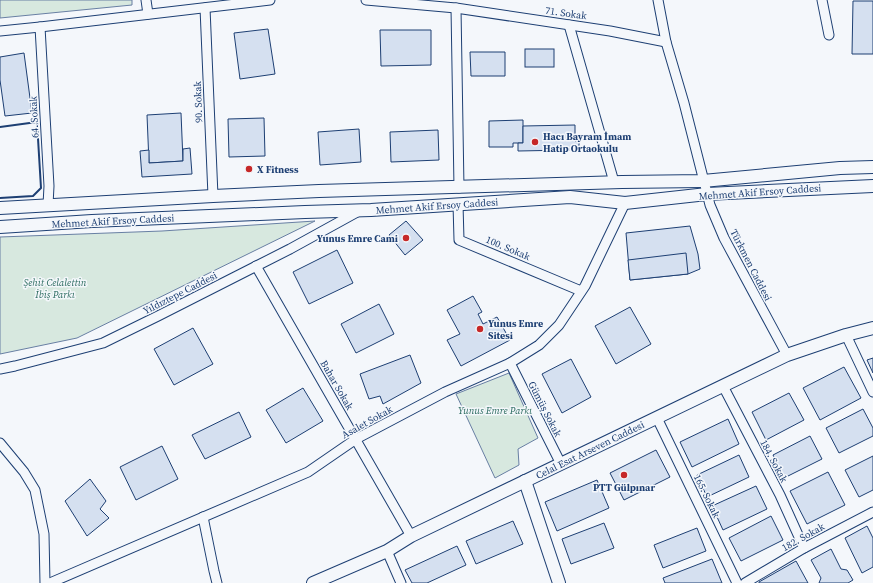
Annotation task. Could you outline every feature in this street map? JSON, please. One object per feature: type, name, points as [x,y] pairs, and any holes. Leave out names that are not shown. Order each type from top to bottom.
[{"type":"main road","name":"Mehmet Akif Ersoy Caddesi","points":[[0,208],[213,196],[369,190],[614,182],[703,181],[840,168],[873,167]]},
{"type":"main road","name":"Mehmet Akif Ersoy Caddesi","points":[[0,227],[92,221],[360,211],[570,197],[625,203],[707,194],[873,186]]},
{"type":"main road","name":"Celal Esat Arseven Caddesi","points":[[313,583],[387,551],[411,536],[787,355],[846,335],[873,328]]},
{"type":"main road","points":[[525,481],[559,583]]},
{"type":"street","points":[[146,0],[148,14]]},
{"type":"street","points":[[0,31],[270,0]]},
{"type":"street","name":"71. Sokak","points":[[366,0],[456,8],[610,31],[666,42]]},
{"type":"street","name":"Türkmen Caddesi","points":[[658,0],[666,42],[684,103],[710,205],[724,238],[787,355]]},
{"type":"street","points":[[822,0],[829,35]]},
{"type":"street","name":"90. Sokak","points":[[205,8],[213,196]]},
{"type":"street","points":[[456,8],[459,188]]},
{"type":"street","points":[[569,25],[614,182]]},
{"type":"street","name":"64. Sokak","points":[[40,27],[49,186],[48,205]]},
{"type":"street","name":"Asalet Sokak","points":[[50,583],[308,472],[356,439],[445,392],[510,363],[540,345],[559,324],[585,286],[625,203]]},
{"type":"street","name":"100. Sokak","points":[[458,204],[459,240],[581,292]]},
{"type":"street","name":"Yıldıztepe Caddesi","points":[[0,369],[102,343],[290,249],[360,211]]},
{"type":"street","name":"Bahar Sokak","points":[[256,266],[411,536]]},
{"type":"street","points":[[846,335],[873,392]]},
{"type":"street","name":"Gümüş Sokak","points":[[510,363],[561,464]]},
{"type":"street","name":"184. Sokak","points":[[723,386],[780,495],[804,548]]},
{"type":"street","name":"165. Sokak","points":[[657,418],[737,583]]},
{"type":"street","points":[[0,443],[24,472],[35,490],[44,534],[45,583]]},
{"type":"street","name":"182. Sokak","points":[[745,583],[804,548],[873,512]]},
{"type":"street","points":[[203,517],[217,583]]},
{"type":"street","points":[[387,551],[401,583]]},
{"type":"green space","points":[[0,0],[132,0],[132,5],[0,18]]},
{"type":"green space","name":"Şehit Celalettin İbiş Parkı","points":[[315,221],[77,338],[0,354],[0,237],[162,231]]},
{"type":"green space","name":"Yunus Emre Parkı","points":[[509,373],[538,438],[518,449],[519,465],[495,478],[456,394]]},
{"type":"building","points":[[853,1],[873,1],[873,54],[852,54]]},
{"type":"building","points":[[268,29],[275,74],[240,79],[234,33]]},
{"type":"building","points":[[380,30],[431,30],[431,65],[381,66]]},
{"type":"building","points":[[525,49],[554,49],[554,67],[525,67]]},
{"type":"building","points":[[470,52],[505,52],[505,76],[471,76]]},
{"type":"building","points":[[24,53],[32,113],[5,116],[0,80],[0,57]]},
{"type":"building","points":[[181,113],[183,161],[149,163],[147,115]]},
{"type":"building","points":[[264,118],[265,156],[229,157],[228,119]]},
{"type":"building","points":[[523,120],[523,143],[513,143],[513,147],[489,147],[489,121]]},
{"type":"building","points":[[575,125],[575,141],[579,141],[579,148],[570,148],[570,150],[518,151],[518,143],[523,143],[523,126]]},
{"type":"building","points":[[359,129],[361,162],[320,165],[318,132]]},
{"type":"building","points":[[438,130],[439,160],[391,162],[390,132]]},
{"type":"building","points":[[190,148],[192,174],[142,177],[140,151],[149,150],[149,163],[183,161],[183,149]]},
{"type":"building","name":"Yunus Emre Cami","points":[[406,221],[423,240],[405,255],[389,235]]},
{"type":"building","points":[[690,226],[698,254],[700,269],[688,274],[630,280],[626,233]]},
{"type":"building","points":[[337,250],[353,283],[309,304],[293,272]]},
{"type":"building","points":[[686,253],[688,274],[630,280],[628,260]]},
{"type":"building","name":"Yunus Emre Sitesi","points":[[473,296],[482,312],[478,314],[483,324],[497,317],[510,340],[461,366],[447,340],[460,334],[447,310]]},
{"type":"building","points":[[379,304],[394,334],[356,353],[341,324]]},
{"type":"building","points":[[630,307],[651,344],[616,364],[595,326]]},
{"type":"building","points":[[193,328],[213,364],[174,385],[154,349]]},
{"type":"building","points":[[410,355],[421,383],[383,404],[380,396],[369,399],[360,374]]},
{"type":"building","points":[[873,358],[873,373],[867,360]]},
{"type":"building","points":[[571,359],[591,397],[562,413],[542,374]]},
{"type":"building","points":[[844,367],[861,398],[820,420],[803,388]]},
{"type":"building","points":[[303,388],[323,421],[286,443],[266,410]]},
{"type":"building","points":[[789,393],[804,420],[766,440],[752,412]]},
{"type":"building","points":[[863,409],[873,428],[873,436],[839,453],[826,428]]},
{"type":"building","points":[[239,412],[251,437],[205,459],[192,435]]},
{"type":"building","points":[[728,419],[739,444],[692,467],[680,442]]},
{"type":"building","points":[[810,436],[822,459],[784,478],[773,455]]},
{"type":"building","points":[[162,446],[178,479],[136,500],[120,467]]},
{"type":"building","points":[[656,450],[670,477],[624,500],[610,473]]},
{"type":"building","points":[[739,455],[749,477],[707,497],[697,475]]},
{"type":"building","points":[[873,456],[873,490],[859,497],[845,470]]},
{"type":"building","points":[[828,472],[845,505],[807,524],[790,491]]},
{"type":"building","points":[[90,479],[106,501],[100,509],[109,518],[87,536],[65,501]]},
{"type":"building","points":[[597,480],[609,508],[557,531],[545,502]]},
{"type":"building","points":[[756,486],[767,509],[723,530],[712,506]]},
{"type":"building","points":[[771,516],[783,540],[741,561],[729,538]]},
{"type":"building","points":[[513,521],[523,544],[476,564],[466,541]]},
{"type":"building","points":[[604,523],[614,548],[571,564],[562,539]]},
{"type":"building","points":[[867,526],[873,538],[873,567],[862,573],[845,538]]},
{"type":"building","points":[[697,528],[706,551],[663,568],[654,545]]},
{"type":"building","points":[[457,546],[466,565],[427,583],[412,583],[405,570]]},
{"type":"building","points":[[831,549],[841,569],[847,570],[853,580],[848,583],[819,583],[821,578],[811,560]]},
{"type":"building","points":[[712,559],[722,583],[665,583],[663,578]]},
{"type":"building","points":[[796,561],[808,583],[759,583],[759,582]]},
{"type":"wall","points":[[0,127],[37,122],[41,188],[33,196],[0,198]]},
{"type":"place","name":"Hacı Bayram İmam Hatip Ortaokulu","points":[[535,142]]},
{"type":"place","name":"X Fitness","points":[[249,169]]},
{"type":"place","name":"Yunus Emre Cami","points":[[406,238]]},
{"type":"place","name":"Yunus Emre Sitesi","points":[[480,329]]},
{"type":"place","name":"PTT Gülpınar","points":[[624,475]]}]
